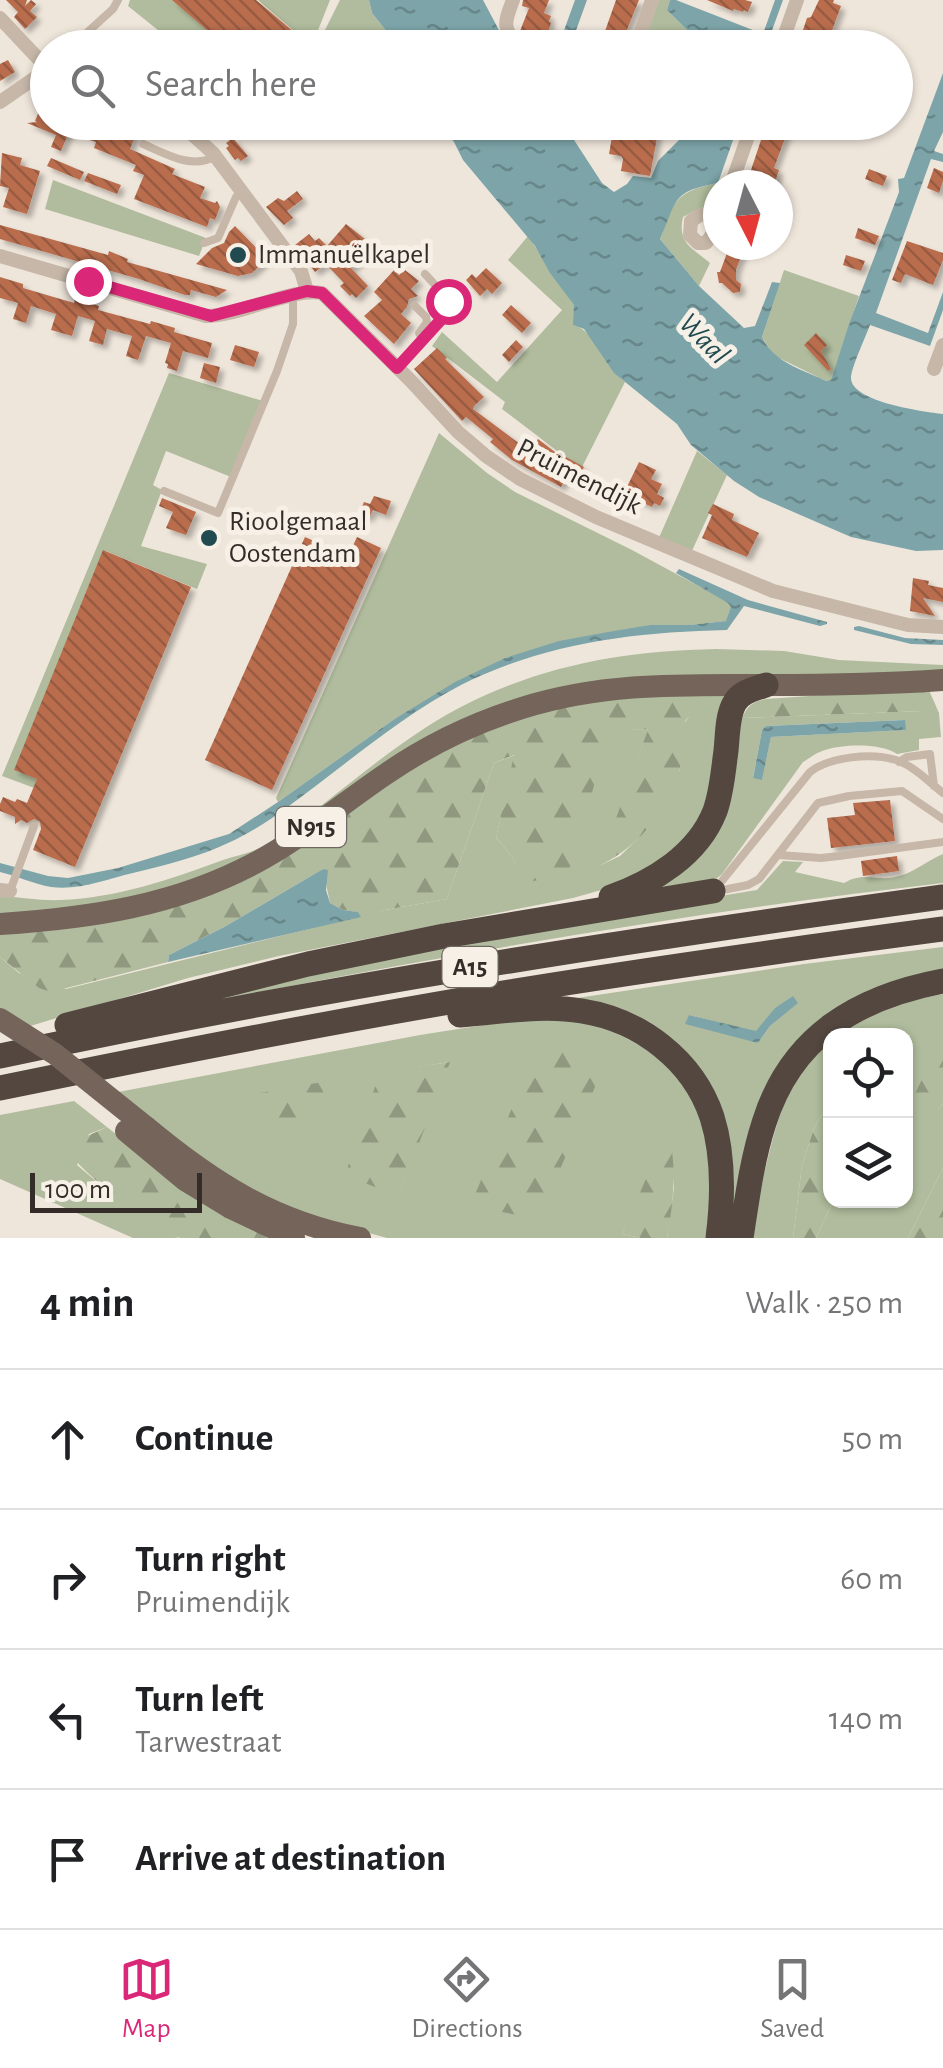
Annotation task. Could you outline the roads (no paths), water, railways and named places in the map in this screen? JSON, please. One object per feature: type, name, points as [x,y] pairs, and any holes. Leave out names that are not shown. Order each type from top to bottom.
[{"type":"highway","name":"A15","points":[[554,917],[638,887],[691,848],[716,809],[732,708],[745,693],[766,685]]},
{"type":"highway","name":"A15","points":[[0,1039],[308,964],[444,936],[713,891]]},
{"type":"highway","name":"A15","points":[[0,1056],[288,998],[490,964],[943,898]]},
{"type":"highway","name":"A15","points":[[0,1088],[326,1024],[605,977],[943,928]]},
{"type":"highway","points":[[741,1238],[754,1156],[765,1118],[804,1050],[853,1010],[880,997],[943,981]]},
{"type":"highway","name":"A15","points":[[326,1024],[542,1008],[580,1010],[614,1018],[644,1032],[670,1052],[686,1071],[713,1120],[722,1185],[718,1238]]},
{"type":"main road","name":"N915","points":[[0,924],[99,915],[166,899],[225,877],[290,841],[430,747],[522,708],[607,689],[684,683],[882,684],[943,680]]},
{"type":"main road","points":[[0,1019],[54,1054],[186,1180],[231,1208],[294,1238]]},
{"type":"main road","points":[[0,1039],[56,1072],[229,1189],[309,1226],[360,1238]]},
{"type":"street","points":[[506,30],[504,24],[514,0]]},
{"type":"street","points":[[641,30],[652,0]]},
{"type":"street","points":[[786,30],[797,0]]},
{"type":"street","points":[[0,18],[30,50]]},
{"type":"street","points":[[0,102],[30,81]]},
{"type":"street","name":"Pruimendijk","points":[[198,140],[216,156],[301,271],[300,294],[322,293],[458,432],[520,479],[745,581],[908,625],[943,627]]},
{"type":"street","points":[[736,170],[747,140]]},
{"type":"street","points":[[703,214],[691,221],[690,235],[703,242]]},
{"type":"street","points":[[0,256],[206,316],[300,294]]},
{"type":"street","points":[[934,369],[943,345]]},
{"type":"lane","points":[[89,30],[118,0]]},
{"type":"lane","points":[[143,144],[177,159],[204,162],[216,156]]},
{"type":"lane","points":[[204,242],[218,238],[240,192]]},
{"type":"lane","points":[[397,368],[450,307],[447,298],[425,274]]},
{"type":"lane","points":[[164,491],[218,513],[267,398],[300,294]]},
{"type":"lane","points":[[414,305],[426,317],[419,334],[423,340]]},
{"type":"lane","points":[[899,762],[906,757],[930,754],[934,786]]},
{"type":"lane","points":[[713,891],[820,764],[833,759],[880,758],[899,762],[943,792]]},
{"type":"lane","name":"A15","points":[[713,891],[748,885],[759,879],[818,803],[902,791],[943,819]]},
{"type":"lane","points":[[8,886],[34,826]]},
{"type":"lane","points":[[778,854],[821,858],[943,842]]},
{"type":"water","points":[[369,0],[483,0],[499,30],[386,30],[372,13]]},
{"type":"water","points":[[575,0],[587,0],[576,30],[564,30]]},
{"type":"water","points":[[670,0],[676,0],[753,30],[687,30],[667,10]]},
{"type":"water","points":[[775,0],[783,0],[772,30],[764,30]]},
{"type":"water","name":"Waal","points":[[943,73],[943,132],[934,151],[943,154],[943,162],[931,159],[876,313],[928,333],[943,292],[943,310],[930,346],[870,325],[851,378],[854,386],[875,399],[943,414],[943,550],[916,551],[851,537],[759,497],[734,481],[691,445],[677,424],[614,373],[584,329],[573,325],[574,305],[535,246],[463,160],[452,140],[574,140],[602,183],[614,192],[633,176],[651,178],[658,161],[679,140],[733,140],[723,170],[703,170],[703,187],[678,200],[660,239],[699,286],[744,328],[755,326],[772,282],[780,283],[762,337],[781,359],[826,381],[831,380],[899,192],[898,179],[904,178]]},
{"type":"water","points":[[679,569],[748,600],[827,624],[820,626],[744,606],[727,630],[624,637],[525,659],[461,685],[423,707],[274,817],[217,848],[72,887],[45,886],[0,872],[0,863],[68,878],[118,868],[229,834],[393,720],[455,682],[505,658],[559,641],[608,632],[650,625],[726,621],[731,607],[728,603],[676,573]]},
{"type":"water","points":[[859,626],[905,638],[943,640],[943,645],[911,644],[854,630]]},
{"type":"water","points":[[905,720],[906,730],[771,737],[762,780],[753,778],[766,726]]},
{"type":"water","points":[[323,869],[328,870],[326,890],[330,903],[358,912],[361,917],[168,962],[169,955]]},
{"type":"water","points":[[793,996],[798,1003],[770,1026],[758,1043],[685,1024],[689,1015],[756,1031],[775,1008]]},
{"type":"place","name":"Immanuëlkapel","points":[[238,255]]},
{"type":"place","name":"Rioolgemaal Oostendam","points":[[209,538]]}]
